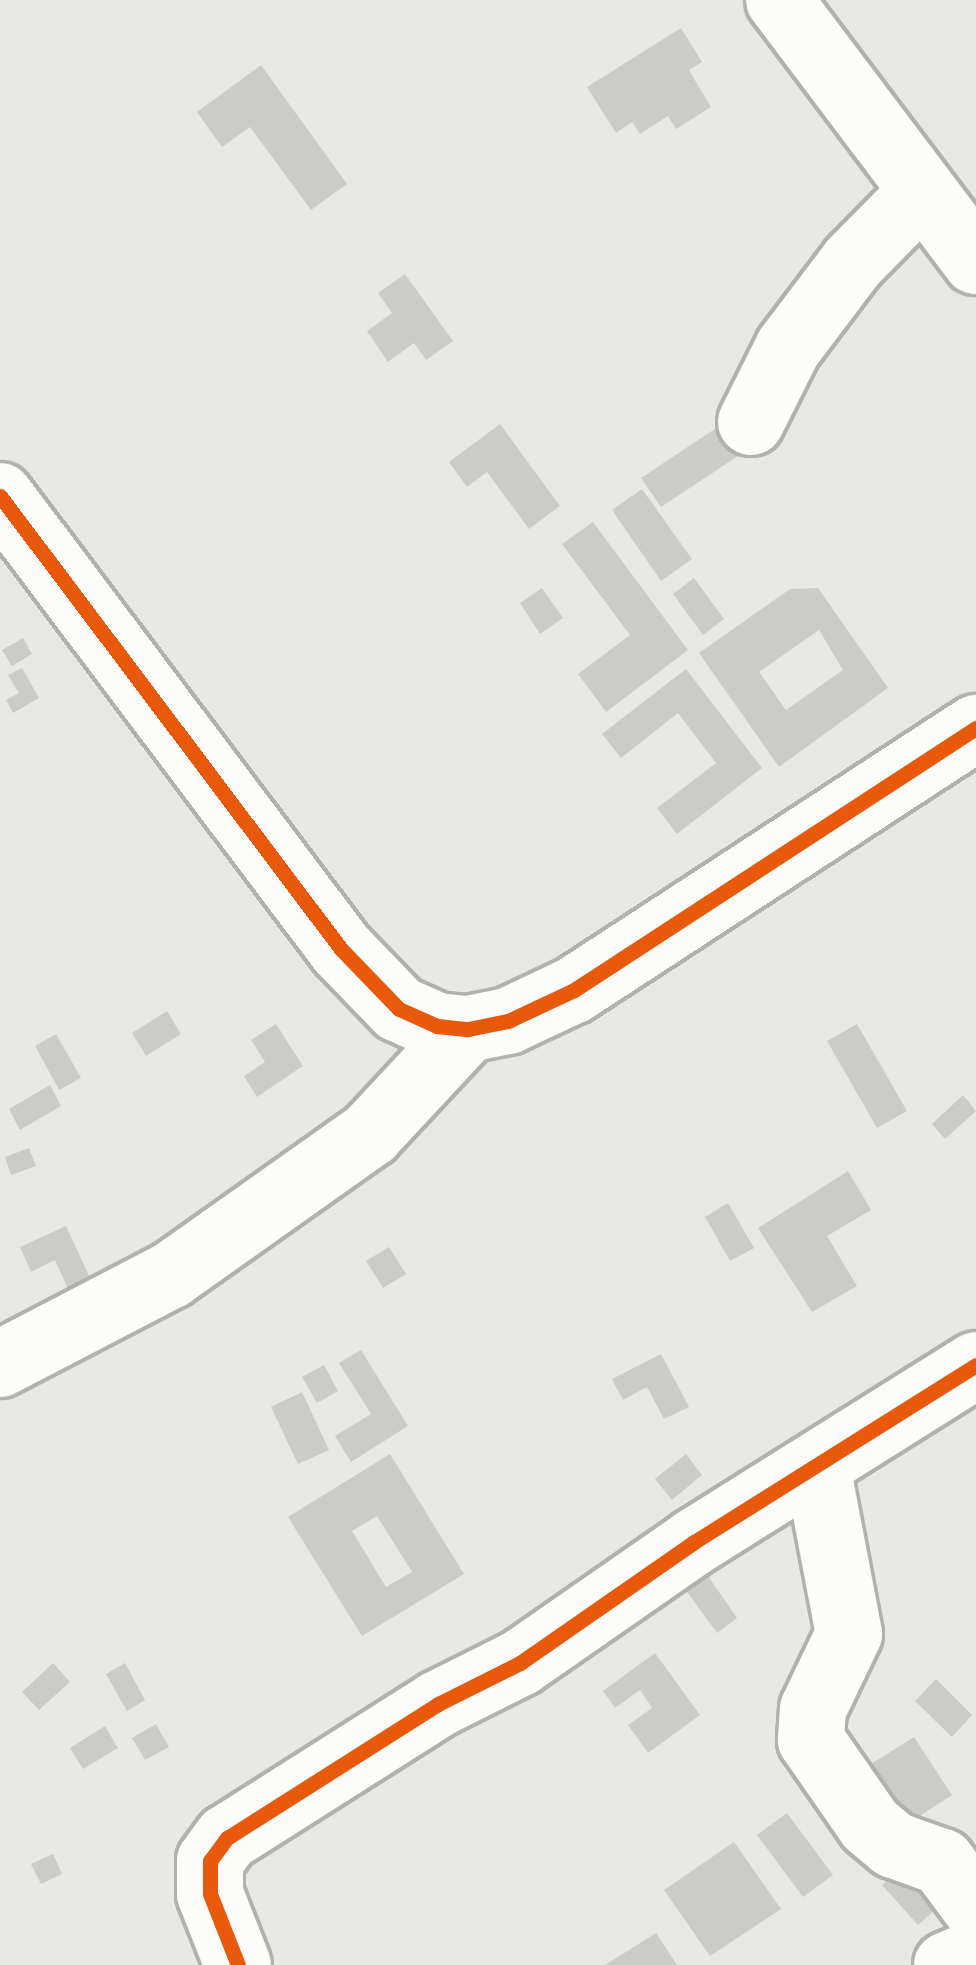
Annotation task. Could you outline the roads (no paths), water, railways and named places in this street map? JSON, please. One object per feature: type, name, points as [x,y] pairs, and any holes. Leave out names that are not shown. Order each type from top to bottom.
[{"type":"street","points":[[779,0],[976,262]]},
{"type":"street","points":[[751,422],[788,347],[853,262],[922,192]]},
{"type":"street","points":[[0,496],[341,949],[399,1009],[468,1030]]},
{"type":"street","points":[[0,1364],[171,1275],[370,1134],[468,1030],[574,990],[969,748]]},
{"type":"street","points":[[238,1965],[210,1894],[210,1862],[227,1838],[438,1704],[520,1663],[976,1365]]},
{"type":"street","points":[[817,1466],[849,1634],[813,1709],[811,1740],[870,1825],[894,1846],[942,1862],[976,1908]]},
{"type":"street","points":[[947,1965],[976,1953]]}]
